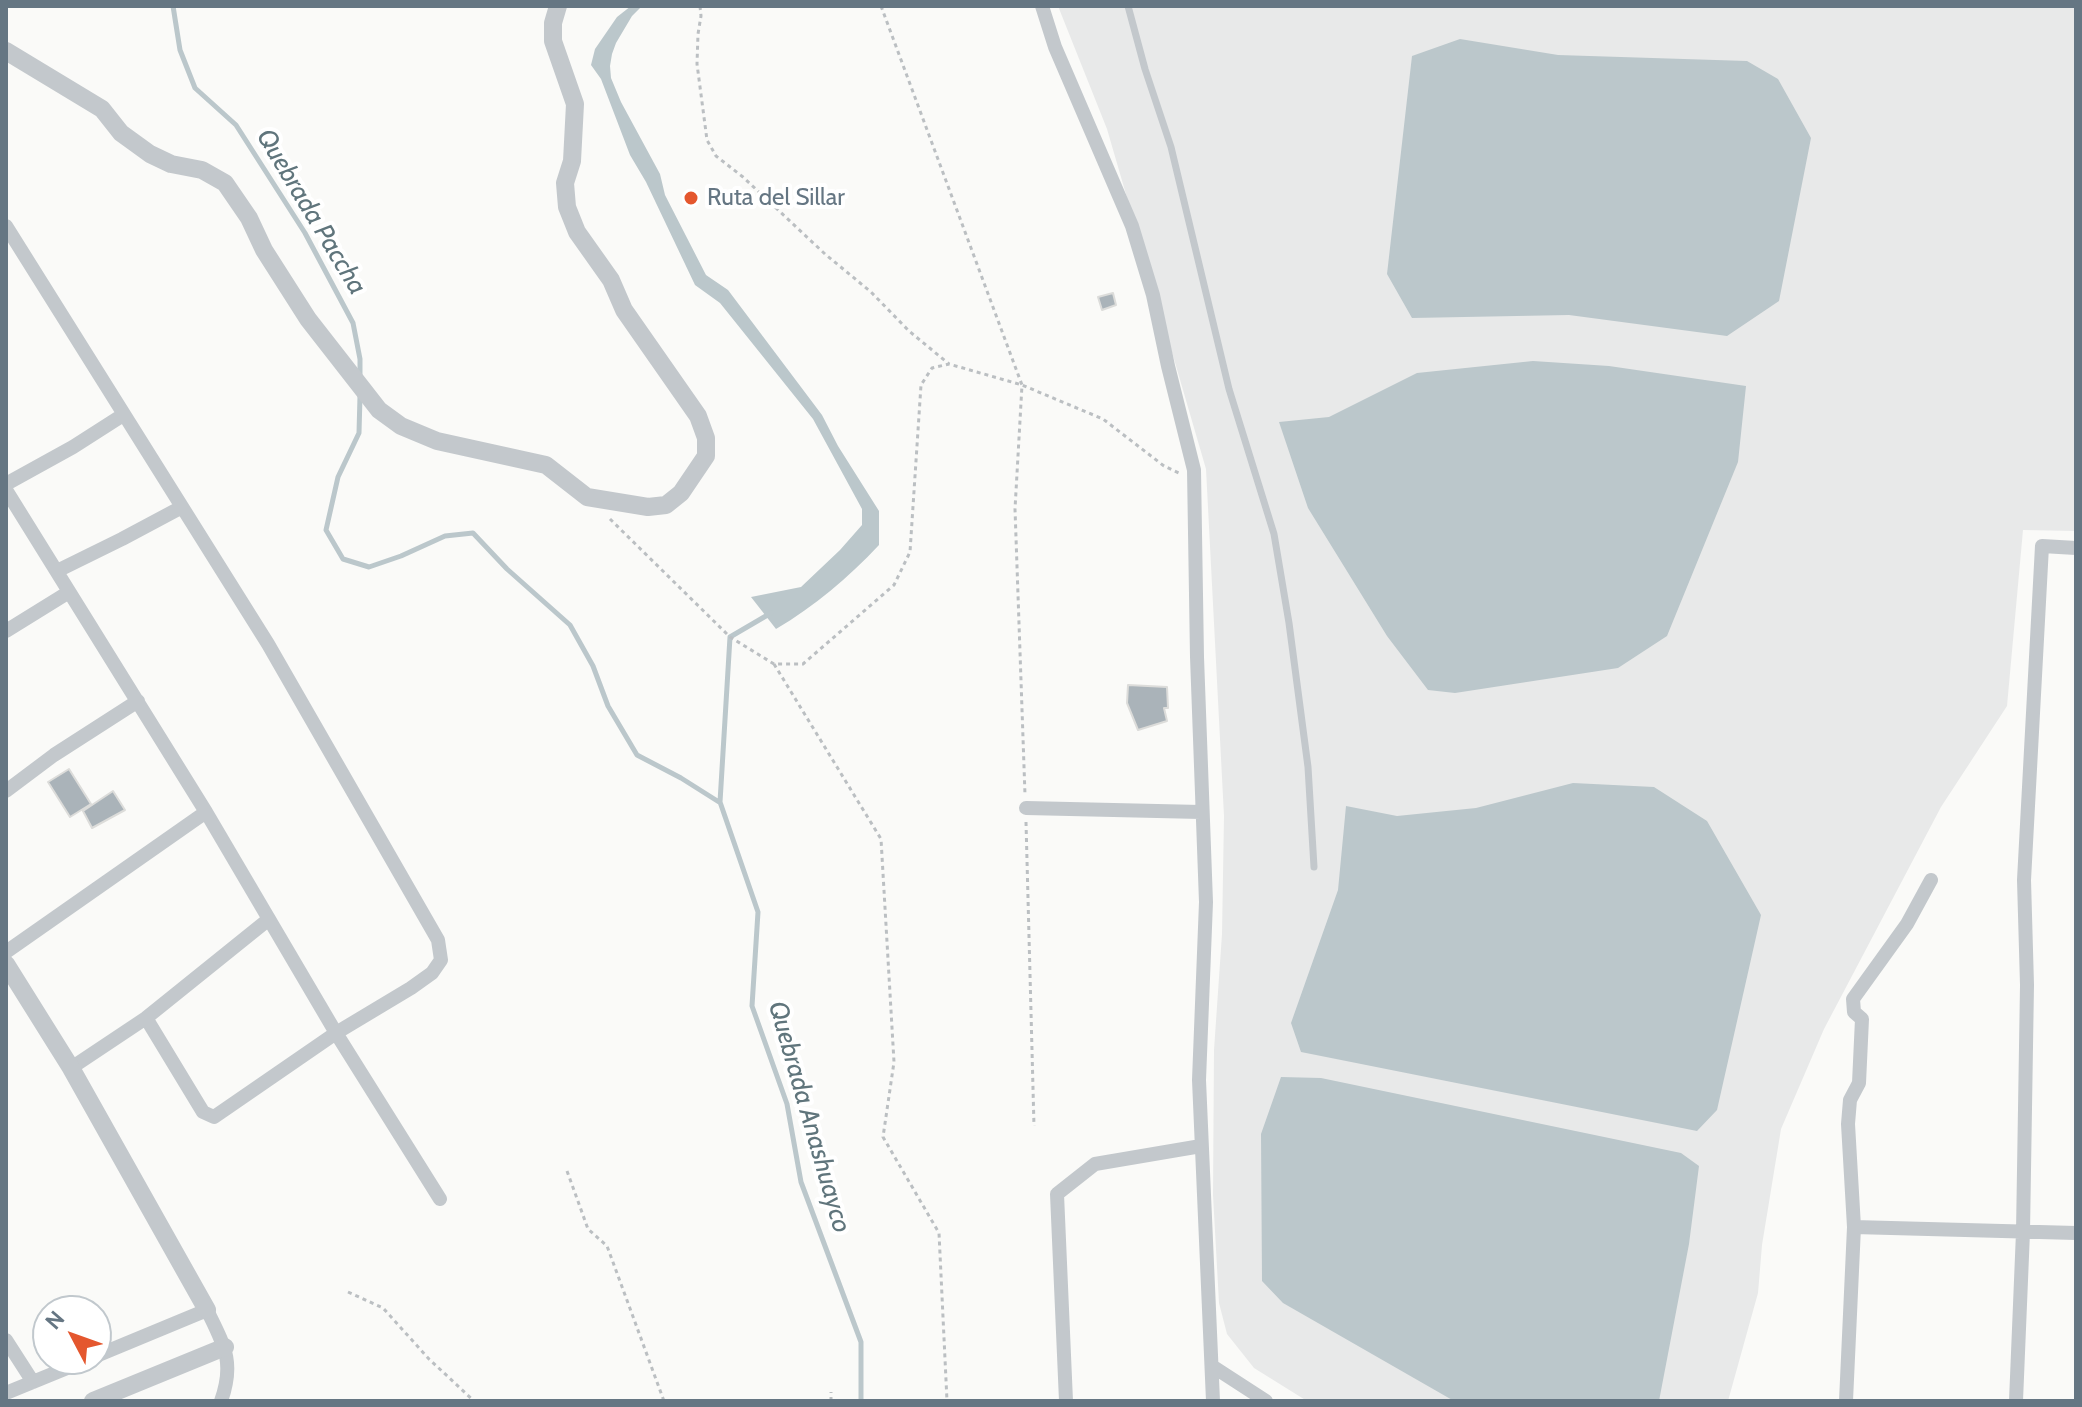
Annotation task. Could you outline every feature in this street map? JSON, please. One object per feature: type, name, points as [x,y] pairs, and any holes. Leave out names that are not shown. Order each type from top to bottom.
[{"type":"street","points":[[6,51],[102,109],[121,133],[150,154],[171,164],[202,170],[225,183],[308,319],[379,410],[401,426],[437,441],[546,465],[587,497],[648,507],[666,505],[681,493],[706,456],[706,438],[698,416],[624,310],[611,280],[577,232],[567,207],[565,183],[572,161],[575,104],[553,41],[553,23],[558,6]]},
{"type":"street","points":[[1042,6],[1055,47],[1132,226],[1153,295],[1194,470],[1201,812],[1206,902],[1199,1080],[1213,1401]]},
{"type":"street","points":[[6,226],[268,644],[438,940],[441,960],[432,973],[336,1033],[214,1117],[203,1112],[146,1018]]},
{"type":"street","points":[[6,484],[123,415]]},
{"type":"street","points":[[6,490],[206,812],[336,1033],[440,1199]]},
{"type":"street","points":[[57,571],[182,507]]},
{"type":"street","points":[[2016,1401],[2023,1232],[2027,985],[2024,880],[2042,546],[2076,548]]},
{"type":"street","points":[[6,631],[69,592]]},
{"type":"street","points":[[6,791],[54,755],[138,701]]},
{"type":"street","points":[[1026,808],[1201,812]]},
{"type":"street","points":[[6,952],[206,812]]},
{"type":"street","points":[[1846,1401],[1854,1227],[1848,1124],[1850,1100],[1859,1083],[1862,1019],[1854,1012],[1853,999],[1907,924],[1931,880]]},
{"type":"street","points":[[71,1068],[146,1018],[269,919]]},
{"type":"street","points":[[6,964],[71,1068],[207,1310],[225,1347],[228,1381],[221,1401]]},
{"type":"street","points":[[1066,1401],[1057,1194],[1095,1164],[1201,1146]]},
{"type":"street","points":[[1854,1227],[2076,1233]]},
{"type":"street","points":[[112,1349],[207,1310]]},
{"type":"street","points":[[6,1340],[33,1382]]},
{"type":"street","points":[[93,1401],[225,1347]]},
{"type":"street","points":[[1212,1366],[1266,1401]]},
{"type":"street","points":[[6,1393],[50,1375]]},
{"type":"lane","points":[[1128,6],[1171,147],[1229,389],[1274,534],[1308,767],[1314,867]]},
{"type":"path","points":[[700,6],[697,64],[707,140],[716,156],[949,364],[1022,385],[1103,419],[1164,466],[1180,473],[1194,470]]},
{"type":"path","points":[[881,6],[1022,385],[1015,509],[1034,1126]]},
{"type":"path","points":[[774,664],[803,664],[894,585],[910,552],[921,385],[932,368],[949,364]]},
{"type":"path","points":[[610,519],[730,637],[774,664],[881,839],[894,1062],[883,1137],[939,1233],[947,1401]]},
{"type":"path","points":[[567,1171],[588,1229],[607,1246],[664,1401]]},
{"type":"path","points":[[348,1292],[383,1308],[429,1359],[474,1401]]},
{"type":"path","points":[[831,1392],[831,1401]]},
{"type":"shaded area","points":[[631,6],[642,6],[632,16],[616,43],[610,66],[611,78],[660,174],[665,195],[706,275],[728,290],[822,415],[879,511],[879,545],[830,591],[776,629],[751,597],[801,587],[862,525],[862,509],[813,419],[720,303],[695,285],[630,155],[601,79],[591,65],[595,49],[617,17]]},
{"type":"shaded area","points":[[1058,6],[2076,6],[2076,531],[2023,530],[2007,706],[1941,807],[1824,1029],[1781,1129],[1762,1245],[1758,1293],[1728,1401],[1307,1401],[1254,1368],[1227,1334],[1219,1303],[1213,1195],[1214,1050],[1222,934],[1224,816],[1206,469],[1107,129]]},
{"type":"shaded area","points":[[1460,39],[1558,55],[1747,61],[1778,79],[1811,138],[1779,301],[1727,336],[1569,315],[1412,318],[1387,274],[1412,56]]},
{"type":"shaded area","points":[[1533,361],[1609,366],[1746,386],[1738,462],[1667,636],[1618,668],[1455,693],[1428,690],[1387,636],[1308,508],[1279,422],[1329,417],[1417,373]]},
{"type":"shaded area","points":[[1573,783],[1654,787],[1707,821],[1761,915],[1717,1110],[1697,1131],[1301,1052],[1291,1023],[1338,890],[1346,806],[1397,816],[1476,808]]},
{"type":"shaded area","points":[[1281,1077],[1321,1078],[1681,1153],[1699,1166],[1689,1244],[1659,1401],[1454,1401],[1283,1303],[1262,1281],[1261,1134]]},
{"type":"building","points":[[1113,293],[1116,305],[1102,310],[1098,297]]},
{"type":"building","points":[[1128,685],[1167,687],[1168,708],[1164,708],[1167,721],[1138,730],[1127,703]]},
{"type":"building","points":[[69,769],[91,804],[70,817],[48,782]]},
{"type":"building","points":[[113,791],[125,810],[92,828],[83,811]]},
{"type":"waterway","name":"Quebrada Paccha","points":[[173,6],[180,50],[195,88],[236,125],[305,233],[353,323],[360,374]]},
{"type":"waterway","name":"Quebrada Paccha","points":[[360,396],[359,433],[338,477],[326,530],[343,559],[369,567],[445,536],[473,533],[507,569],[570,625],[593,666],[608,706],[637,755],[719,802]]},
{"type":"waterway","name":"Quebrada Anashuayco","points":[[771,613],[730,637],[720,802],[758,912],[752,1006],[787,1104],[801,1182],[861,1342],[861,1401]]},
{"type":"place","name":"Ruta del Sillar","points":[[691,198]]}]
